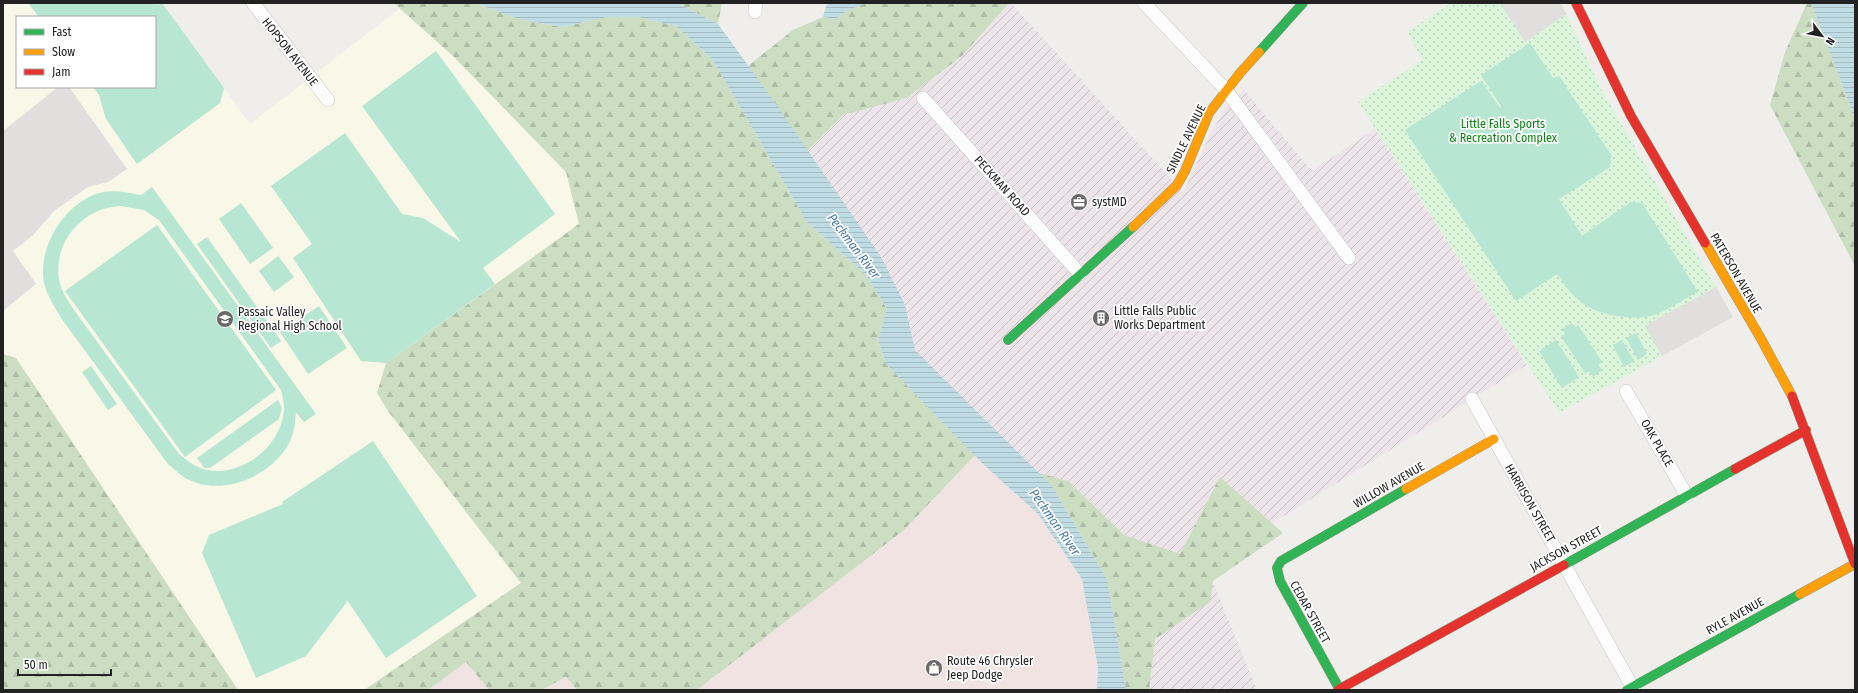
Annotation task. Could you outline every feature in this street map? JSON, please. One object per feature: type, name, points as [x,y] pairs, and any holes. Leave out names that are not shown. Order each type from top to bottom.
[{"type":"street","name":"HOPSON AVENUE","points":[[253,3],[328,100]]},
{"type":"street","points":[[1144,3],[1226,90],[1349,258]]},
{"type":"street","name":"SINDLE AVENUE","points":[[1008,340],[1177,186],[1209,113],[1226,90],[1303,3]]},
{"type":"street","name":"PATERSON AVENUE","points":[[1576,3],[1631,116],[1781,376],[1806,430],[1855,564]]},
{"type":"street","name":"PECKMAN ROAD","points":[[923,98],[1080,274]]},
{"type":"street","name":"OAK PLACE","points":[[1626,390],[1688,496]]},
{"type":"street","name":"HARRISON STREET","points":[[1472,399],[1564,563],[1631,689]]},
{"type":"street","name":"JACKSON STREET","points":[[1339,690],[1564,563],[1806,430]]},
{"type":"street","name":"WILLOW AVENUE","points":[[1296,551],[1494,440]]},
{"type":"street","name":"CEDAR STREET","points":[[1296,551],[1281,561],[1277,568],[1278,576],[1339,690]]},
{"type":"street","name":"RYLE AVENUE","points":[[1631,689],[1855,564]]},
{"type":"shaded area","name":"Passaic Valley Regional High School","points":[[3,3],[162,3],[250,124],[399,9],[453,56],[566,172],[579,224],[386,363],[377,393],[388,411],[521,583],[364,690],[238,690],[16,358],[3,354]]},
{"type":"shaded area","points":[[1009,3],[1011,3],[1183,192],[1210,135],[1225,109],[1244,90],[1312,171],[1375,129],[1527,365],[1221,555],[1213,582],[1257,690],[1126,690],[1107,579],[1052,486],[915,350],[905,305],[807,151],[843,115],[907,98],[963,55]]},
{"type":"shaded area","points":[[1500,3],[1561,3],[1566,14],[1525,42]]},
{"type":"shaded area","points":[[57,88],[70,88],[127,169],[108,182],[88,187],[54,211],[33,235],[13,251],[36,284],[3,311],[3,131]]},
{"type":"shaded area","points":[[1716,287],[1733,317],[1662,356],[1645,326]]},
{"type":"shaded area","points":[[975,455],[1038,514],[1082,579],[1098,668],[1097,690],[697,690],[904,530]]},
{"type":"shaded area","points":[[466,662],[489,690],[428,690]]},
{"type":"shaded area","points":[[566,677],[577,690],[542,690]]},
{"type":"green space","points":[[28,3],[156,3],[158,5],[162,3],[224,88],[220,103],[137,164],[106,119],[99,95],[94,88],[156,88],[156,16],[38,16]]},
{"type":"green space","points":[[394,3],[475,3],[519,19],[562,27],[606,17],[639,17],[676,26],[712,59],[807,222],[866,275],[887,309],[878,339],[886,364],[975,455],[904,530],[697,690],[577,690],[566,677],[542,690],[489,690],[466,662],[428,690],[364,690],[521,583],[388,411],[377,393],[386,363],[579,224],[566,172],[453,56]]},
{"type":"green space","points":[[677,3],[722,3],[718,24]]},
{"type":"green space","points":[[866,3],[1009,3],[963,55],[907,98],[843,115],[807,151],[748,66],[793,30],[823,17],[836,19],[846,11]]},
{"type":"green space","name":"Little Falls Sports & Recreation Complex","points":[[1451,3],[1561,3],[1600,87],[1733,317],[1559,413],[1358,102],[1422,60],[1407,32]]},
{"type":"green space","points":[[1807,3],[1811,3],[1851,108],[1855,125],[1855,266],[1770,105],[1785,52]]},
{"type":"green space","points":[[1530,43],[1553,78],[1559,76],[1611,155],[1610,167],[1559,199],[1582,236],[1631,202],[1642,203],[1698,292],[1654,315],[1637,318],[1618,316],[1599,312],[1584,304],[1572,294],[1557,274],[1516,301],[1405,130],[1481,81],[1500,108],[1501,106],[1481,75]]},
{"type":"green space","points":[[436,51],[555,214],[483,268],[495,284],[386,363],[361,361],[293,258],[312,244],[271,186],[345,133],[402,214],[423,218],[461,242],[362,106]]},
{"type":"green space","points":[[152,187],[316,414],[304,422],[296,412],[293,434],[287,447],[267,468],[255,476],[241,482],[213,486],[199,483],[185,478],[168,464],[61,318],[45,288],[43,269],[45,254],[50,240],[67,214],[78,204],[91,196],[104,192],[109,191],[141,195]],"holes":[[[121,206],[144,210],[159,220],[281,390],[284,408],[282,421],[277,434],[259,455],[248,463],[235,468],[222,471],[208,470],[192,464],[179,454],[74,310],[61,288],[58,265],[66,239],[74,229],[95,212],[107,208]]]},
{"type":"green space","points":[[241,203],[273,248],[250,264],[219,219]]},
{"type":"green space","points":[[157,225],[276,390],[185,457],[65,291]]},
{"type":"green space","points":[[207,237],[281,341],[271,348],[197,244]]},
{"type":"green space","points":[[278,256],[294,277],[274,292],[259,271]]},
{"type":"green space","points":[[319,306],[347,348],[308,374],[280,332]]},
{"type":"green space","points":[[1571,323],[1574,328],[1578,325],[1602,362],[1598,365],[1602,370],[1593,377],[1589,371],[1585,373],[1561,336],[1565,334],[1562,329]]},
{"type":"green space","points":[[1636,333],[1647,354],[1638,360],[1626,338]]},
{"type":"green space","points":[[1556,340],[1579,377],[1562,388],[1539,351]]},
{"type":"green space","points":[[1622,340],[1634,361],[1624,367],[1613,345]]},
{"type":"green space","points":[[3,354],[16,358],[238,690],[3,690]]},
{"type":"green space","points":[[91,366],[117,404],[108,410],[82,372]]},
{"type":"green space","points":[[278,400],[282,408],[279,419],[210,468],[204,468],[197,458]]},
{"type":"green space","points":[[373,441],[477,596],[386,658],[347,600],[306,656],[256,678],[202,553],[209,535],[283,504],[282,502]]},
{"type":"green space","points":[[1039,473],[1068,481],[1124,535],[1180,554],[1220,477],[1283,533],[1213,581],[1210,602],[1155,639],[1149,690],[1126,690],[1107,579],[1060,499]]},
{"type":"water","name":"Peckman River","points":[[475,3],[677,3],[718,24],[776,104],[881,257],[905,305],[915,350],[1052,486],[1107,579],[1126,690],[1097,690],[1098,668],[1082,579],[1038,514],[983,464],[886,364],[878,339],[887,309],[866,275],[807,222],[712,59],[676,26],[639,17],[606,17],[562,27],[519,19]]},
{"type":"water","points":[[827,3],[866,3],[846,11],[836,19],[823,17]]},
{"type":"water","points":[[1811,3],[1855,3],[1855,125],[1851,108]]},
{"type":"traffic: fast","points":[[1259,52],[1303,3]]},
{"type":"traffic: fast","points":[[1008,340],[1133,227]]},
{"type":"traffic: fast","points":[[1564,565],[1735,469]]},
{"type":"traffic: fast","points":[[1340,690],[1280,581],[1277,568],[1281,561],[1406,489]]},
{"type":"traffic: fast","points":[[1627,690],[1800,594]]},
{"type":"traffic: slow","points":[[1133,227],[1177,185],[1185,171],[1209,113],[1240,73],[1259,52]]},
{"type":"traffic: slow","points":[[1705,243],[1760,337],[1792,396]]},
{"type":"traffic: slow","points":[[1406,489],[1494,439]]},
{"type":"traffic: slow","points":[[1800,594],[1855,564]]},
{"type":"traffic: jam","points":[[1576,3],[1631,116],[1705,243]]},
{"type":"traffic: jam","points":[[1792,396],[1855,564]]},
{"type":"traffic: jam","points":[[1735,469],[1806,430]]},
{"type":"traffic: jam","points":[[1338,690],[1564,565]]},
{"type":"place","name":"systMD","points":[[1079,202]]},
{"type":"place","name":"Little Falls Public Works Department","points":[[1101,318]]},
{"type":"place","name":"Passaic Valley Regional High School","points":[[225,319]]},
{"type":"place","name":"Route 46 Chrysler Jeep Dodge","points":[[934,668]]}]
